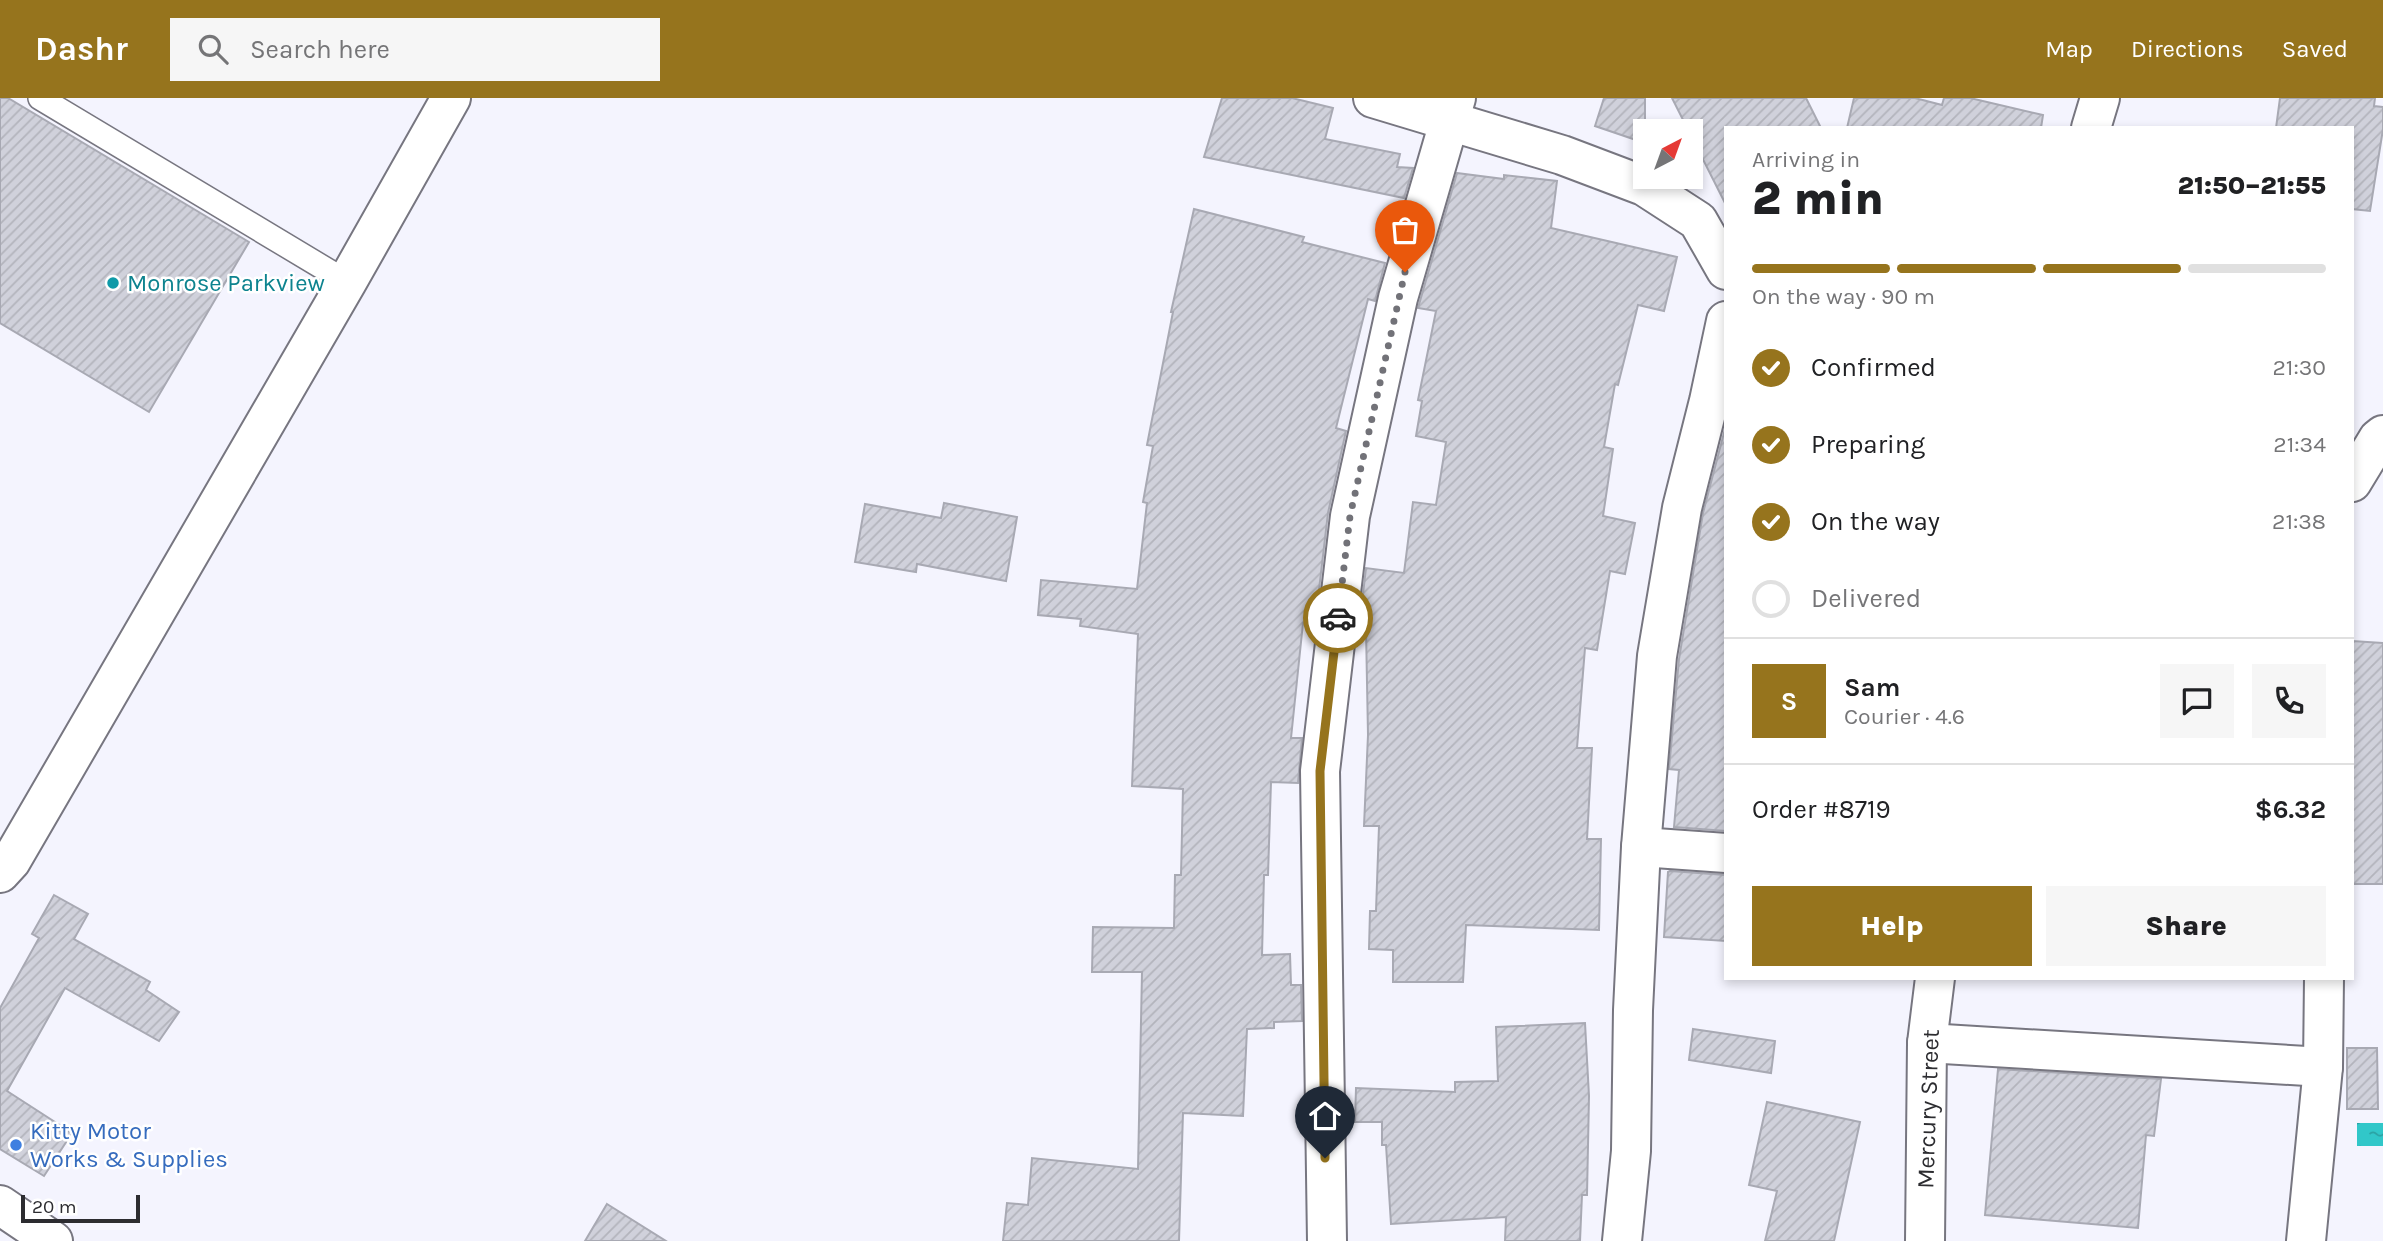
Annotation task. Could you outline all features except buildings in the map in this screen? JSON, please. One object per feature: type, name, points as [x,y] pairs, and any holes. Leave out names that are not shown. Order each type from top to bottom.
[{"type":"street","points":[[0,873],[11,861],[451,98]]},
{"type":"street","points":[[1373,98],[1453,109],[1644,186],[1698,221],[1724,266]]},
{"type":"street","points":[[2092,126],[2100,98]]},
{"type":"street","points":[[1327,1241],[1320,771],[1350,516],[1398,298],[1453,109]]},
{"type":"street","points":[[1622,1241],[1631,1151],[1633,1010],[1641,847],[1657,656],[1682,508],[1724,330]]},
{"type":"street","points":[[2354,479],[2383,435]]},
{"type":"street","points":[[1641,847],[1724,853]]},
{"type":"street","name":"Mercury Street","points":[[1925,1241],[1927,1044],[1935,980]]},
{"type":"street","points":[[2306,1241],[2323,1067],[2324,980]]},
{"type":"street","points":[[1927,1044],[2323,1067]]},
{"type":"street","points":[[0,1205],[47,1239]]},
{"type":"lane","points":[[40,98],[347,282]]},
{"type":"water","points":[[2357,1123],[2383,1123],[2383,1146],[2357,1146]]},
{"type":"way so far","points":[[1338,618],[1350,516],[1405,272]]},
{"type":"place","name":"Monrose Parkview","points":[[113,283]]},
{"type":"place","name":"Kitty Motor Works & Supplies","points":[[16,1145]]},
{"type":"route","points":[[1325,1158],[1320,771],[1338,618]]}]
